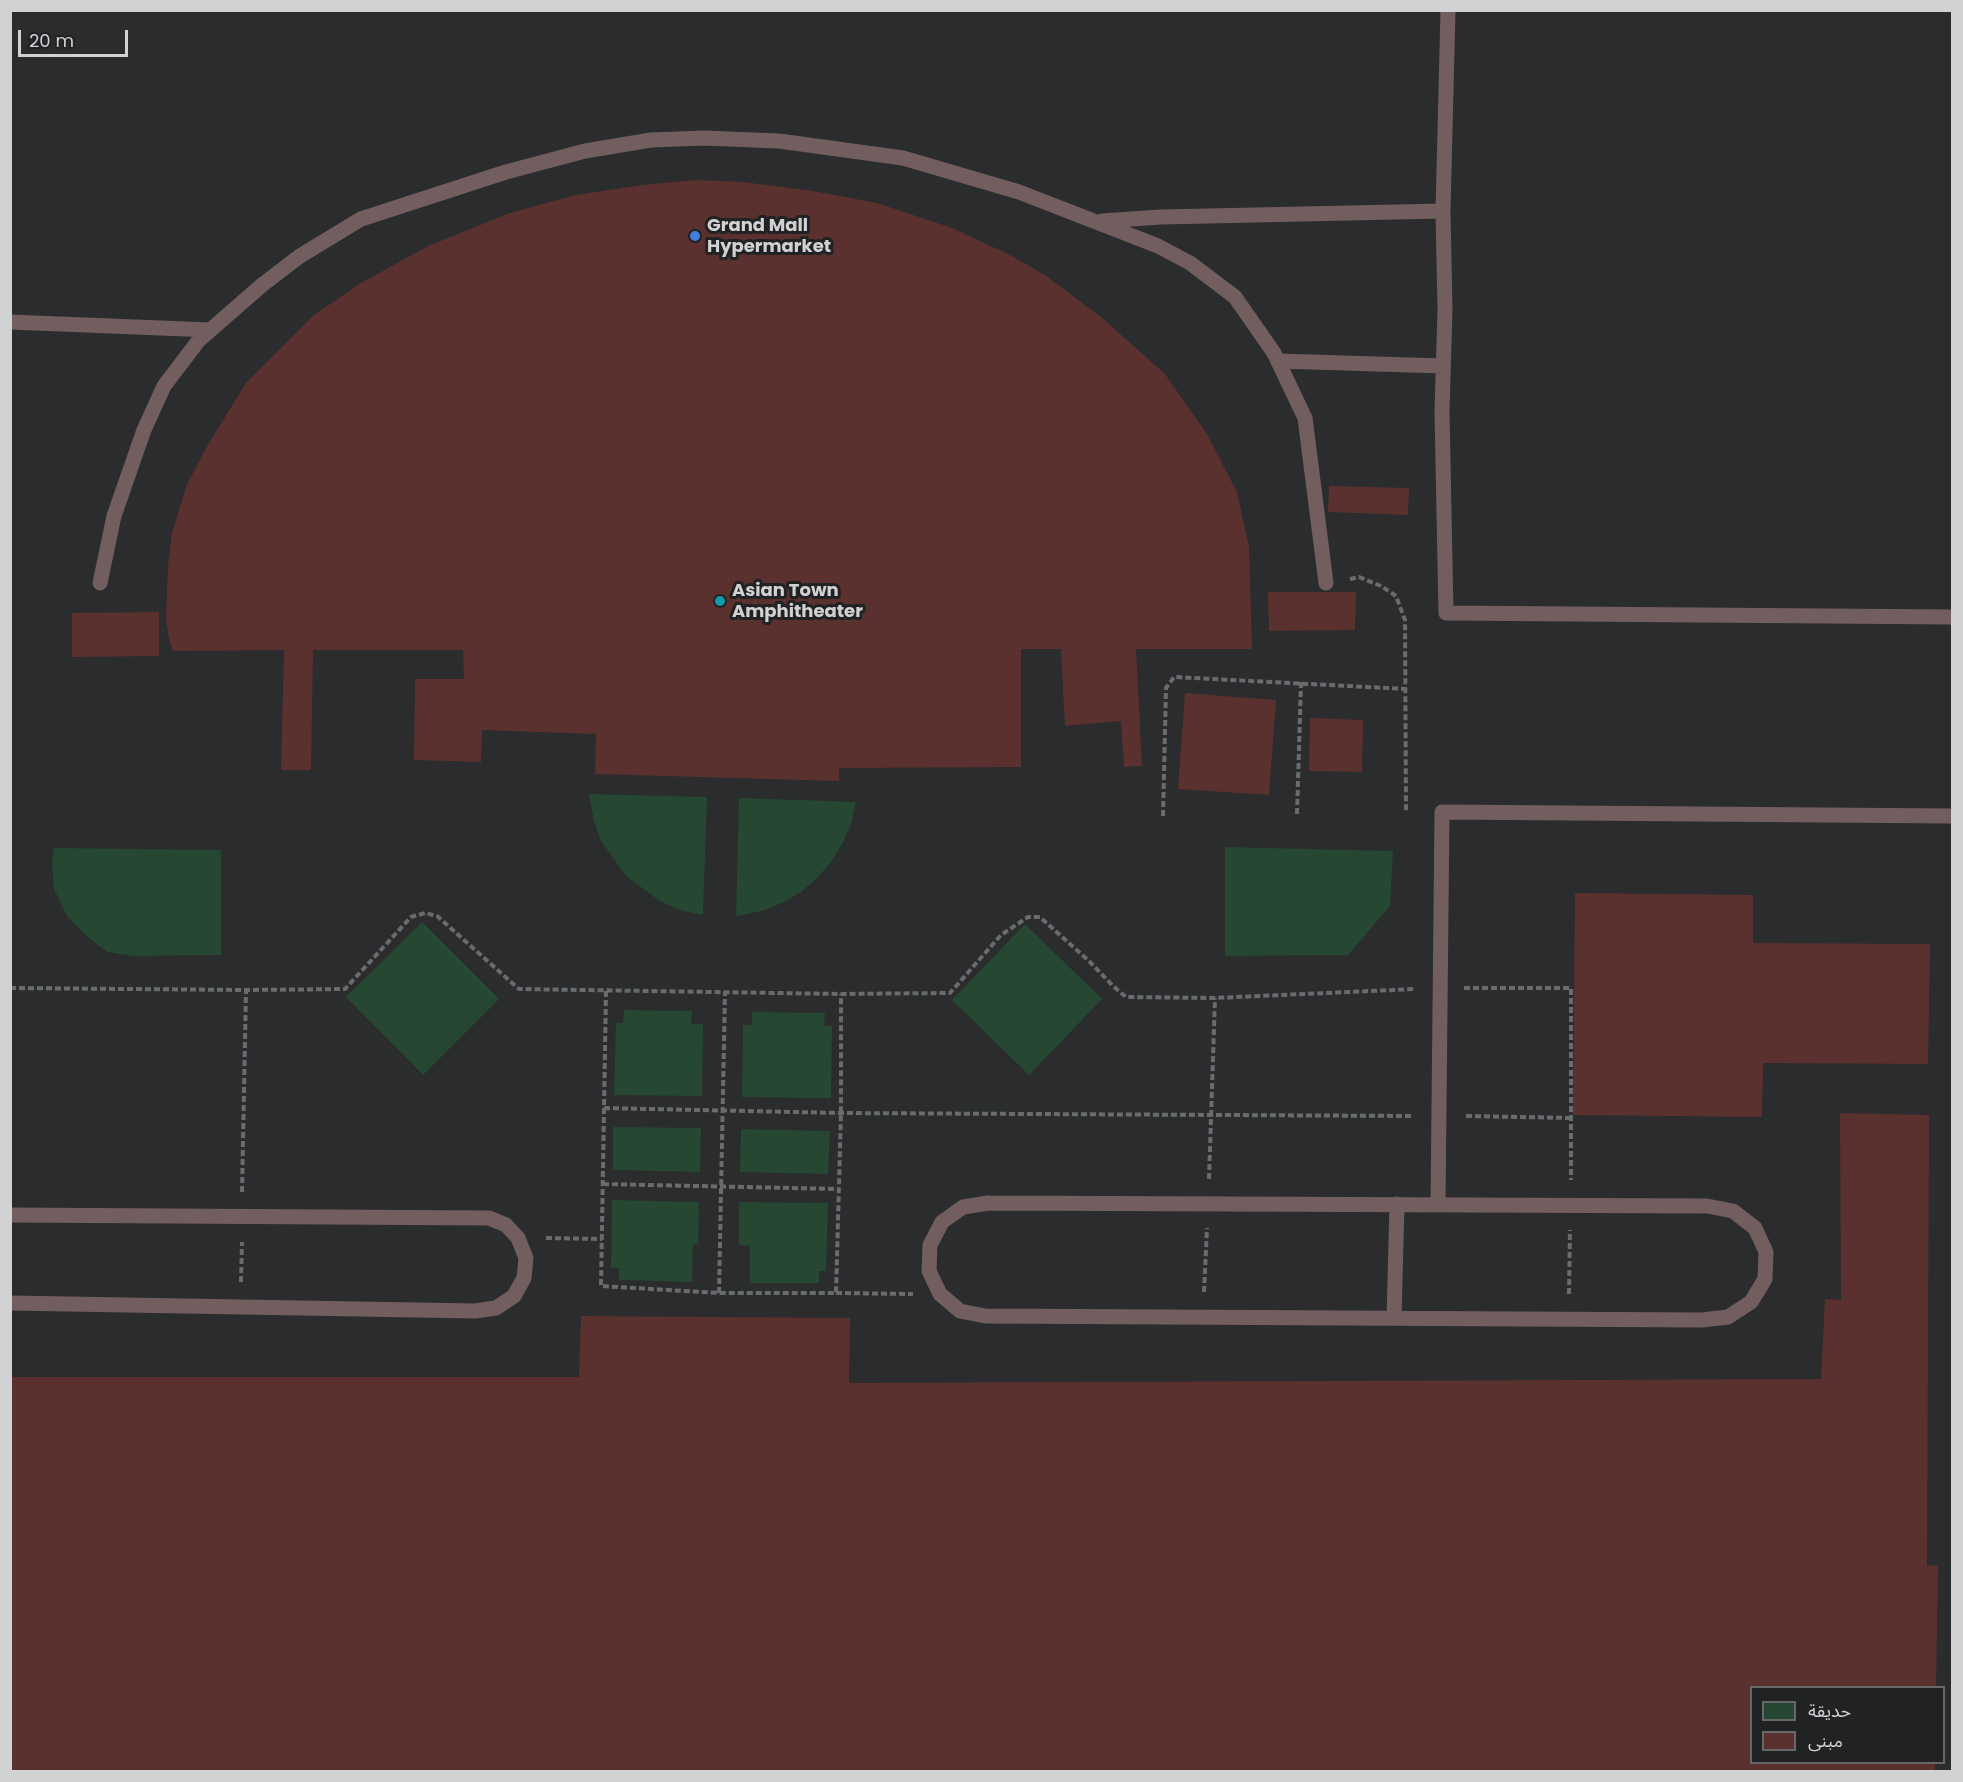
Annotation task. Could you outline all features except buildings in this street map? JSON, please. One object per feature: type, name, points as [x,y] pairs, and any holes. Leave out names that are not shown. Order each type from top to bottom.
[{"type":"lane","points":[[1448,10],[1443,211],[1446,613],[1953,617]]},
{"type":"lane","points":[[100,583],[114,516],[144,430],[164,386],[199,340],[262,285],[300,256],[361,219],[506,172],[585,152],[651,140],[704,138],[779,141],[903,158],[1019,192],[1158,246],[1190,263],[1235,297],[1278,361],[1305,418],[1326,582]]},
{"type":"lane","points":[[1096,222],[1161,217],[1443,211]]},
{"type":"lane","points":[[10,322],[211,330]]},
{"type":"lane","points":[[1278,361],[1443,366]]},
{"type":"lane","points":[[1438,1204],[1442,812],[1953,816]]},
{"type":"lane","points":[[988,1203],[1397,1204],[1707,1206],[1733,1211],[1755,1228],[1766,1252],[1765,1279],[1751,1302],[1728,1317],[1702,1320],[985,1316],[960,1311],[940,1294],[929,1271],[930,1245],[942,1222],[963,1207],[988,1203]]},
{"type":"lane","points":[[1394,1318],[1397,1204]]},
{"type":"lane","points":[[10,1215],[489,1218],[506,1225],[518,1238],[526,1258],[524,1278],[514,1296],[496,1308],[475,1311],[10,1303]]},
{"type":"path","points":[[1326,582],[1359,578],[1381,586],[1396,596],[1405,620],[1406,813]]},
{"type":"path","points":[[1163,816],[1166,688],[1173,676],[1406,689]]},
{"type":"path","points":[[1297,814],[1301,682]]},
{"type":"path","points":[[10,988],[345,989],[411,917],[425,913],[437,916],[519,989],[841,994],[950,993],[1001,935],[1028,917],[1040,917],[1126,997],[1215,998],[1440,988],[1571,988],[1569,1319]]},
{"type":"path","points":[[241,1307],[246,990]]},
{"type":"path","points":[[606,991],[602,1286],[719,1293],[940,1294]]},
{"type":"path","points":[[719,1293],[725,992]]},
{"type":"path","points":[[836,1293],[841,1113],[841,994]]},
{"type":"path","points":[[1203,1317],[1215,998]]},
{"type":"path","points":[[604,1108],[841,1113],[1211,1113],[1571,1118]]},
{"type":"path","points":[[603,1184],[838,1189]]},
{"type":"path","points":[[518,1238],[602,1239]]},
{"type":"green space","points":[[589,794],[707,797],[703,915],[679,910],[660,901],[626,876],[601,841],[594,821]]},
{"type":"green space","points":[[739,798],[856,802],[851,825],[842,844],[831,862],[816,879],[801,892],[782,903],[762,911],[736,916]]},
{"type":"green space","points":[[1225,847],[1393,851],[1390,906],[1348,955],[1225,956]]},
{"type":"green space","points":[[54,848],[221,850],[221,955],[133,956],[107,952],[84,934],[67,916],[54,889],[52,863]]},
{"type":"green space","points":[[422,922],[499,999],[423,1075],[346,997]]},
{"type":"green space","points":[[1025,924],[1102,999],[1029,1075],[952,1000]]},
{"type":"green space","points":[[624,1010],[692,1011],[691,1024],[703,1024],[702,1096],[614,1095],[616,1023],[623,1023]]},
{"type":"green space","points":[[752,1012],[825,1013],[824,1026],[832,1026],[831,1098],[742,1097],[743,1025],[752,1025]]},
{"type":"green space","points":[[613,1127],[701,1128],[700,1172],[613,1170]]},
{"type":"green space","points":[[741,1129],[830,1131],[828,1174],[740,1172]]},
{"type":"green space","points":[[612,1200],[699,1202],[698,1244],[693,1245],[692,1282],[619,1280],[619,1268],[611,1268]]},
{"type":"green space","points":[[739,1202],[828,1203],[826,1271],[819,1271],[819,1283],[750,1283],[750,1246],[739,1245]]},
{"type":"place","name":"Grand Mall Hypermarket","points":[[695,236]]},
{"type":"place","name":"Asian Town Amphitheater","points":[[720,601]]}]
